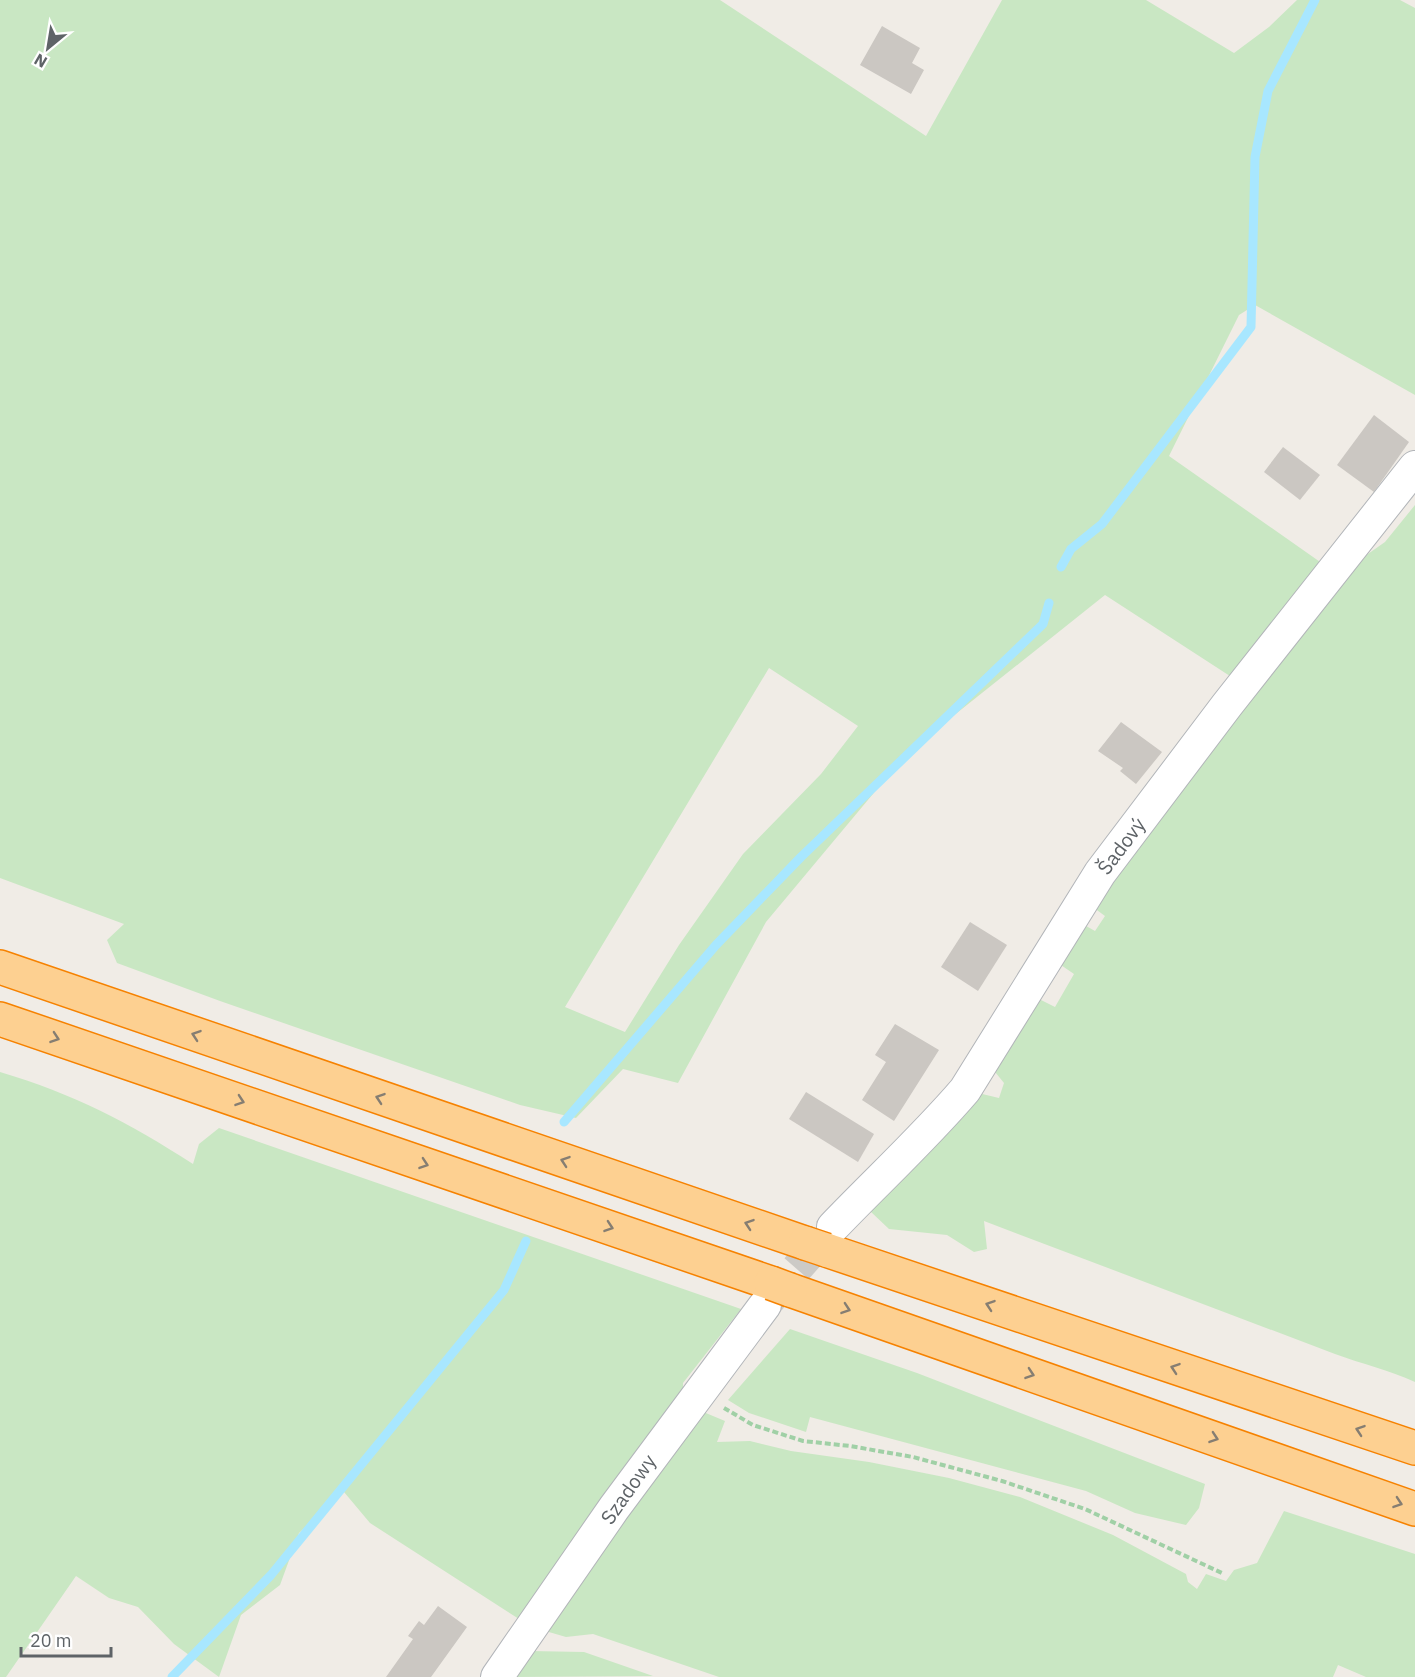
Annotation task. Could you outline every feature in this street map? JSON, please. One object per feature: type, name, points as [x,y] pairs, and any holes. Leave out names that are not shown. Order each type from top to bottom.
[{"type":"highway","points":[[0,968],[821,1240],[1415,1448]]},
{"type":"highway","points":[[0,1019],[775,1292],[1415,1509]]},
{"type":"street","name":"Šadový","points":[[821,1240],[899,1157],[937,1123],[964,1090],[1100,873],[1227,705],[1415,467]]},
{"type":"street","name":"Szadowy","points":[[497,1677],[699,1390],[775,1292]]},
{"type":"path","points":[[699,1390],[731,1413],[763,1429],[803,1441],[850,1446],[913,1457],[1002,1481],[1085,1509],[1224,1574]]},
{"type":"green space","points":[[0,0],[720,0],[926,136],[1002,0],[1146,0],[1234,53],[1269,27],[1297,0],[1400,0],[1415,8],[1415,395],[1255,305],[1239,315],[1169,456],[1323,564],[1233,678],[1105,595],[908,752],[766,922],[678,1083],[623,1069],[576,1118],[520,1105],[117,963],[107,940],[124,924],[0,878]],"holes":[[[769,668],[858,726],[821,774],[743,854],[679,945],[625,1032],[565,1007]]]},
{"type":"green space","points":[[1415,505],[1415,1382],[984,1221],[987,1249],[974,1252],[947,1235],[889,1229],[870,1211],[978,1093],[999,1098],[1004,1083],[991,1067],[1035,997],[1055,1007],[1074,974],[1055,961],[1079,922],[1095,931],[1105,916],[1090,905],[1107,879],[1365,556],[1385,542]]},
{"type":"green space","points":[[0,1072],[100,1110],[193,1164],[199,1144],[219,1128],[741,1309],[683,1383],[683,1395],[519,1619],[370,1523],[344,1492],[299,1533],[280,1585],[241,1615],[219,1677],[174,1644],[138,1607],[109,1598],[76,1576],[6,1677],[0,1677]]},
{"type":"green space","points":[[790,1329],[917,1373],[1205,1484],[1199,1508],[1186,1525],[1135,1513],[1086,1491],[810,1417],[806,1432],[749,1413],[728,1400]]},
{"type":"green space","points":[[701,1411],[725,1421],[717,1442],[750,1441],[791,1451],[869,1462],[949,1478],[1020,1497],[1113,1535],[1186,1574],[1188,1582],[1197,1589],[1206,1574],[1226,1581],[1234,1570],[1257,1563],[1284,1511],[1415,1554],[1415,1677],[1366,1677],[1338,1665],[1333,1677],[719,1677],[593,1634],[566,1637],[542,1630]]},
{"type":"green space","points":[[530,1651],[584,1652],[653,1676],[512,1677]]},
{"type":"building","points":[[882,26],[920,48],[912,63],[924,70],[911,94],[860,65]]},
{"type":"building","points":[[1374,415],[1409,442],[1374,492],[1337,465]]},
{"type":"building","points":[[1283,447],[1320,475],[1300,500],[1264,472]]},
{"type":"building","points":[[1121,722],[1162,752],[1136,784],[1120,771],[1123,768],[1098,751]]},
{"type":"building","points":[[970,922],[1007,945],[978,991],[941,967]]},
{"type":"building","points":[[895,1024],[939,1050],[894,1121],[862,1100],[886,1062],[875,1055]]},
{"type":"building","points":[[806,1092],[874,1134],[858,1162],[789,1119]]},
{"type":"building","points":[[438,1606],[467,1627],[431,1677],[386,1677],[413,1639],[408,1636],[419,1621],[424,1625]]},
{"type":"waterway","points":[[1061,567],[1071,549],[1102,524],[1251,327],[1255,157],[1268,91],[1315,0]]},
{"type":"waterway","points":[[564,1122],[716,945],[801,857],[1043,624],[1049,603]]},
{"type":"waterway","points":[[172,1677],[271,1575],[504,1290],[526,1241]]},
{"type":"tunnel","points":[[765,1305],[833,1227]]}]
